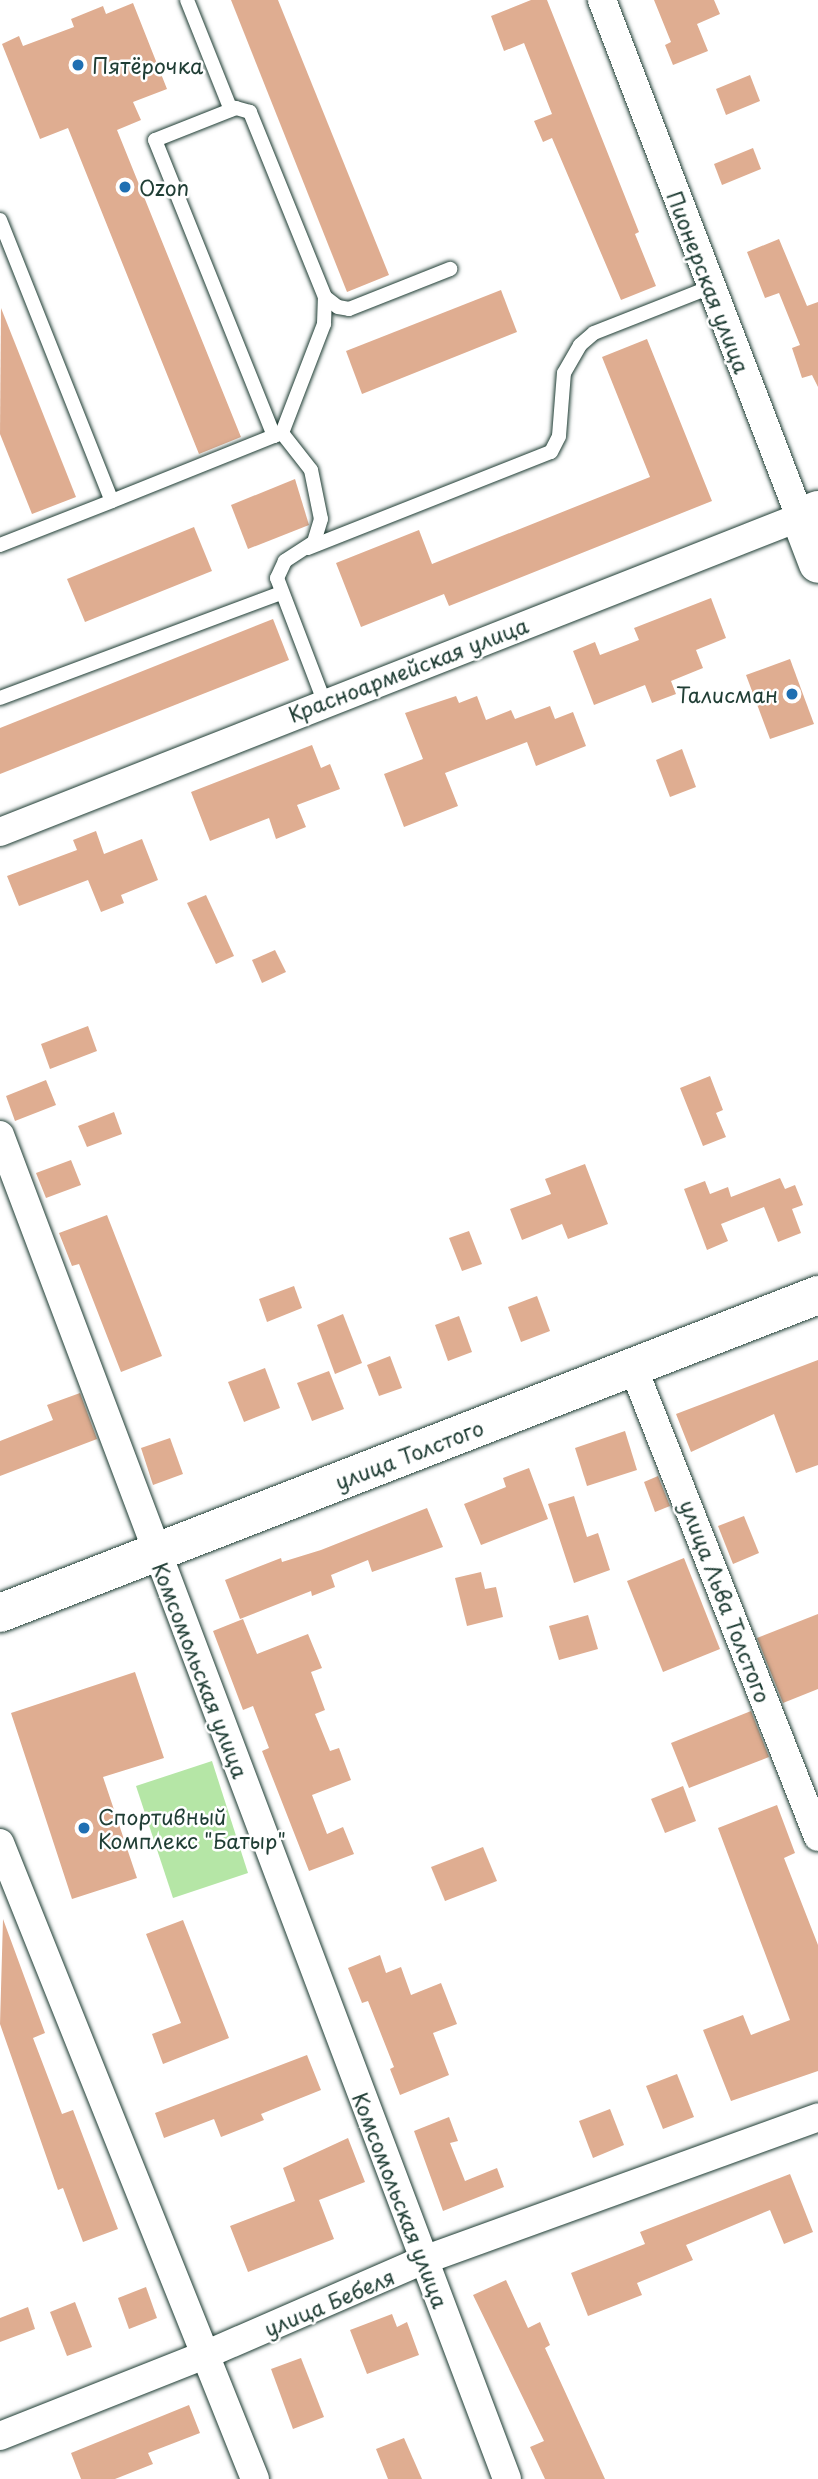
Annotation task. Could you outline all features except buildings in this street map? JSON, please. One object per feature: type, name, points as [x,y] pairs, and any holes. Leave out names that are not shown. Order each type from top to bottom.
[{"type":"street","name":"Пионерская улица","points":[[601,0],[711,287],[809,514],[818,564]]},
{"type":"street","name":"Красноармейская улица","points":[[0,832],[324,701],[809,514]]},
{"type":"street","name":"Комсомольская улица","points":[[0,1135],[507,2479]]},
{"type":"street","name":"улица Толстого","points":[[0,1612],[818,1295]]},
{"type":"street","name":"улица Льва Толстого","points":[[633,1367],[818,1837]]},
{"type":"street","points":[[0,1843],[256,2479]]},
{"type":"street","name":"улица Бебеля","points":[[0,2436],[205,2355],[424,2260],[818,2117]]},
{"type":"lane","points":[[187,0],[231,110]]},
{"type":"lane","points":[[0,545],[278,434],[324,324],[326,297],[250,112],[231,110],[155,140],[278,434],[307,462],[319,497],[319,531],[308,548]]},
{"type":"lane","points":[[0,220],[112,501]]},
{"type":"lane","points":[[326,297],[338,307],[349,309],[450,269]]},
{"type":"lane","points":[[324,701],[281,593],[279,569],[308,548],[551,453],[559,436],[564,373],[580,345],[594,333],[711,287]]},
{"type":"lane","points":[[0,698],[281,593]]},
{"type":"green space","points":[[212,1761],[248,1873],[173,1898],[136,1786]]},
{"type":"place","name":"Пятёрочка","points":[[78,65]]},
{"type":"place","name":"Ozon","points":[[125,187]]},
{"type":"place","name":"Талисман","points":[[792,694]]},
{"type":"place","name":"Спортивный Комплекс \"Батыр\"","points":[[84,1828]]}]
